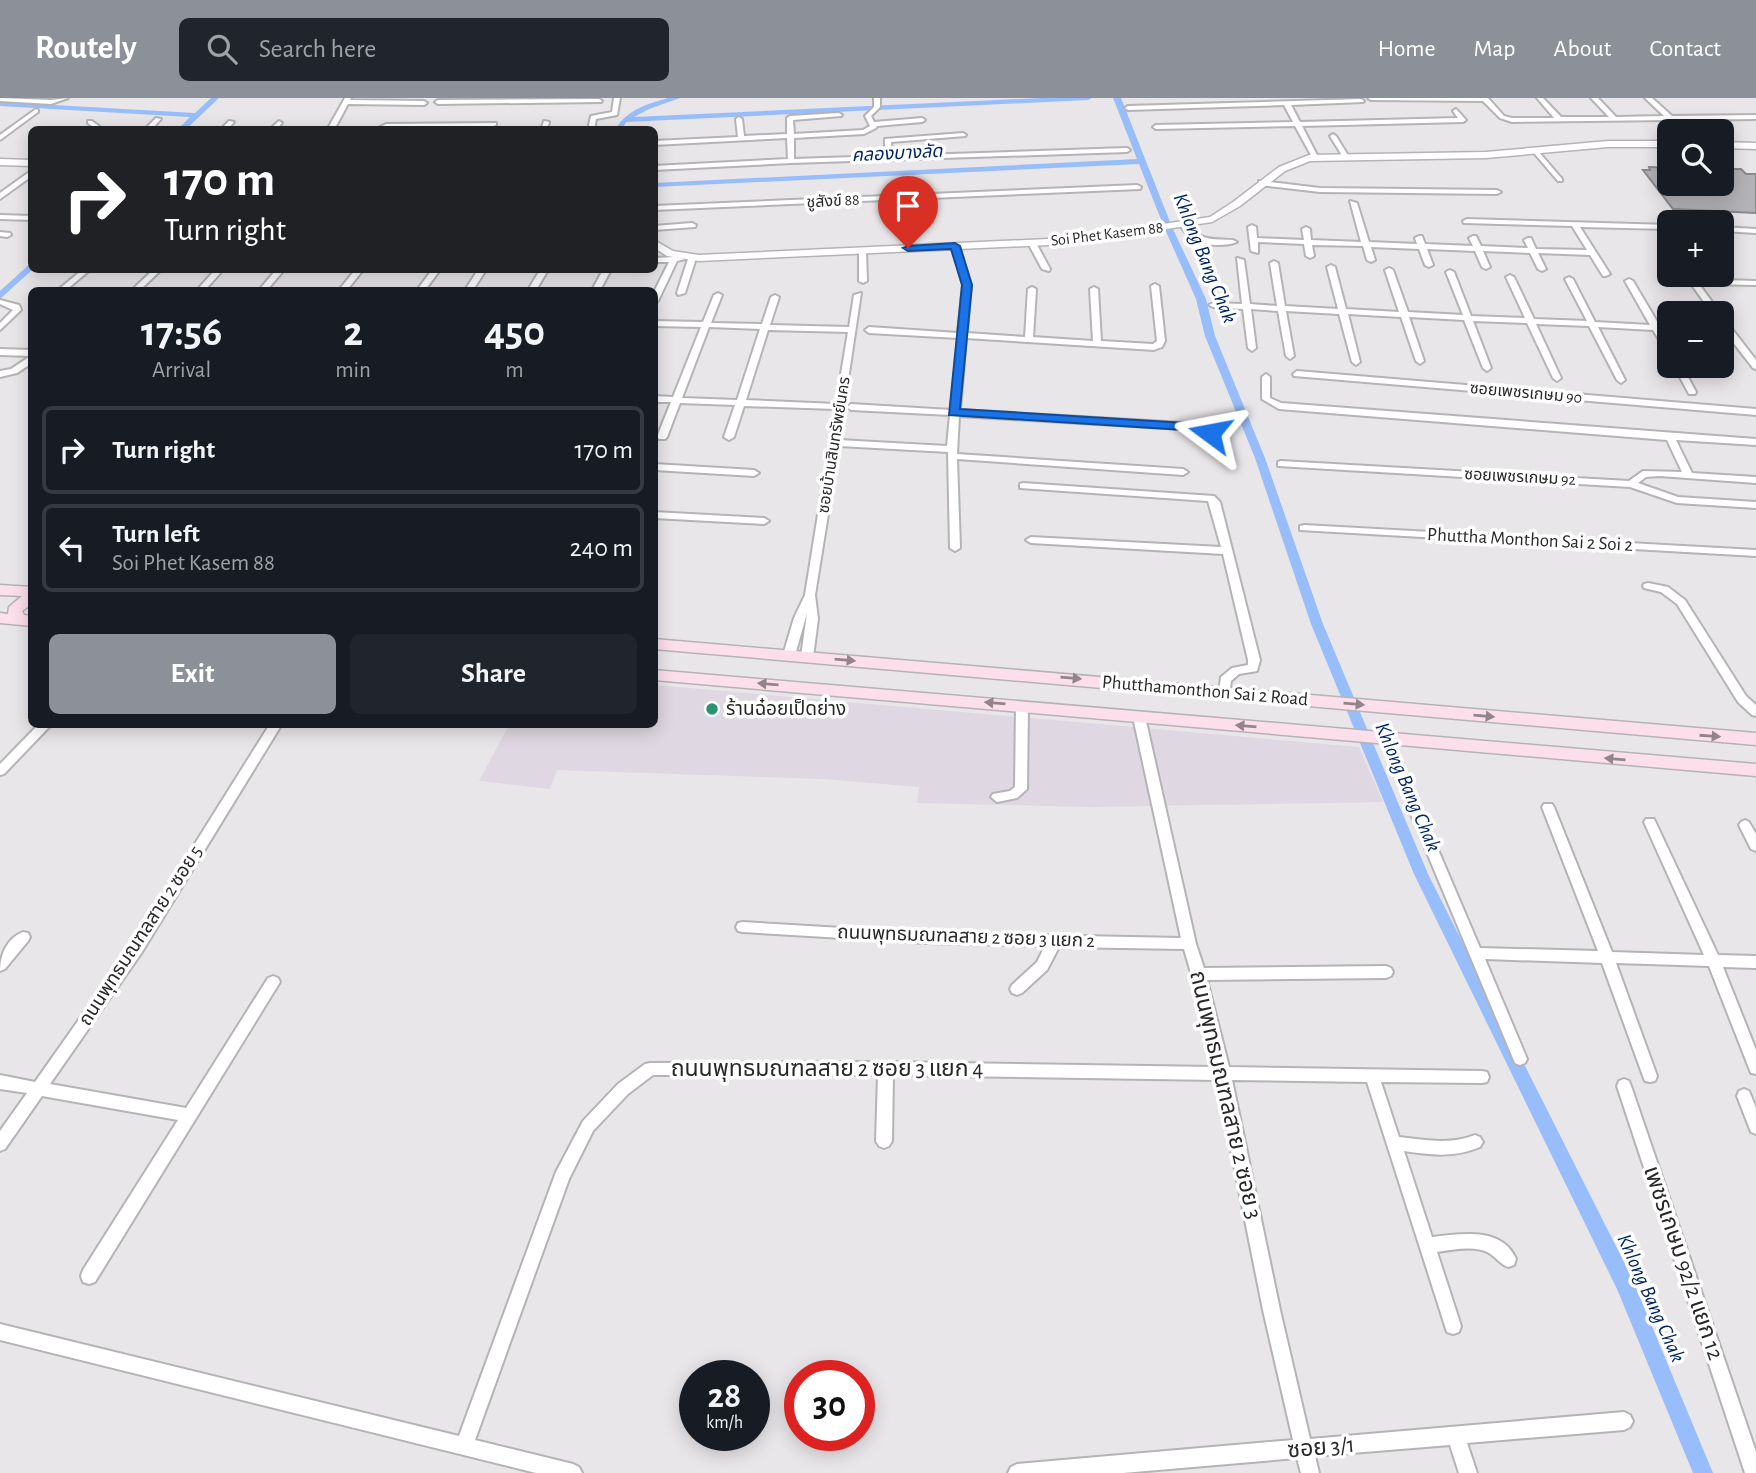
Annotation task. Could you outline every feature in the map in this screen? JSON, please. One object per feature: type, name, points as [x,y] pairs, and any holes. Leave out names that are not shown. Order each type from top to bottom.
[{"type":"main road","points":[[0,591],[28,594]]},
{"type":"main road","points":[[0,591],[3,597],[0,601]]},
{"type":"main road","points":[[25,621],[14,610],[28,598]]},
{"type":"main road","points":[[0,618],[25,621]]},
{"type":"main road","name":"Phutthamonthon Sai 2 Road","points":[[658,644],[1756,740]]},
{"type":"main road","name":"Phutthamonthon Sai 2 Road","points":[[658,675],[1756,770]]},
{"type":"street","points":[[0,99],[51,102],[65,98]]},
{"type":"street","points":[[592,126],[593,117],[615,114],[617,98]]},
{"type":"street","points":[[658,142],[864,132],[873,129],[868,116],[876,108],[877,98]]},
{"type":"street","points":[[1371,98],[1484,98],[1502,117],[1512,120],[1756,117]]},
{"type":"street","points":[[1539,98],[1560,120]]},
{"type":"street","points":[[1594,98],[1615,119]]},
{"type":"street","points":[[1648,98],[1670,118]]},
{"type":"street","points":[[332,126],[346,100],[424,103]]},
{"type":"street","points":[[493,126],[505,100]]},
{"type":"street","points":[[550,112],[554,100]]},
{"type":"street","points":[[1128,108],[1237,101],[1287,104],[1361,101]]},
{"type":"street","points":[[438,102],[598,102]]},
{"type":"street","points":[[1287,104],[1315,157]]},
{"type":"street","points":[[0,138],[36,111]]},
{"type":"street","points":[[1156,127],[1463,120],[1456,111]]},
{"type":"street","points":[[791,161],[791,117],[839,115]]},
{"type":"street","points":[[151,126],[158,119]]},
{"type":"street","points":[[739,119],[741,138]]},
{"type":"street","points":[[873,124],[922,120]]},
{"type":"street","points":[[90,122],[96,126]]},
{"type":"street","points":[[227,126],[231,122]]},
{"type":"street","points":[[276,126],[279,123]]},
{"type":"street","points":[[887,158],[890,154],[887,139],[963,135]]},
{"type":"street","points":[[1333,136],[1346,157]]},
{"type":"street","name":"Soi Phet Kasem 88","points":[[658,246],[670,254],[690,258],[1089,239],[1179,225],[1220,215],[1262,183],[1300,159],[1475,156],[1608,144],[1657,144]]},
{"type":"street","points":[[1734,145],[1756,146]]},
{"type":"street","points":[[658,168],[1127,150]]},
{"type":"street","points":[[1536,152],[1560,180]]},
{"type":"street","points":[[0,162],[28,163]]},
{"type":"street","points":[[0,197],[28,175]]},
{"type":"street","points":[[1262,183],[1320,190],[1497,192]]},
{"type":"street","name":"ชูสังข์ 88","points":[[658,208],[1060,187],[1119,191],[1137,187]]},
{"type":"street","points":[[1353,203],[1371,260]]},
{"type":"street","points":[[0,217],[28,218]]},
{"type":"street","points":[[1467,221],[1657,226]]},
{"type":"street","points":[[1574,223],[1606,274]]},
{"type":"street","points":[[658,228],[692,225]]},
{"type":"street","points":[[1179,225],[1197,240],[1233,242]]},
{"type":"street","points":[[1252,227],[1255,251]]},
{"type":"street","points":[[1306,229],[1310,256]]},
{"type":"street","points":[[1734,230],[1756,231]]},
{"type":"street","points":[[1419,237],[1429,265]]},
{"type":"street","points":[[1473,238],[1486,267]]},
{"type":"street","points":[[1253,240],[1593,253]]},
{"type":"street","points":[[1528,240],[1542,270]]},
{"type":"street","points":[[1032,243],[1046,269]]},
{"type":"street","points":[[955,246],[967,285],[953,413],[955,548]]},
{"type":"street","points":[[862,251],[863,281]]},
{"type":"street","points":[[658,260],[690,258],[681,293]]},
{"type":"street","points":[[658,293],[674,259]]},
{"type":"street","points":[[1240,260],[1252,348]]},
{"type":"street","points":[[1274,263],[1290,356]]},
{"type":"street","points":[[1331,267],[1356,362]]},
{"type":"street","points":[[1389,270],[1420,362]]},
{"type":"street","points":[[1450,272],[1488,368]]},
{"type":"street","points":[[66,287],[82,273]]},
{"type":"street","points":[[139,287],[154,273]]},
{"type":"street","points":[[204,287],[216,273]]},
{"type":"street","points":[[266,287],[277,273]]},
{"type":"street","points":[[345,287],[357,273]]},
{"type":"street","points":[[1510,277],[1557,377]]},
{"type":"street","points":[[1569,279],[1621,380]]},
{"type":"street","points":[[1629,281],[1657,327]]},
{"type":"street","points":[[1707,301],[1693,281],[1754,284]]},
{"type":"street","points":[[869,330],[1097,345],[1159,345],[1155,286]]},
{"type":"street","points":[[1029,341],[1032,289]]},
{"type":"street","points":[[1094,289],[1097,345]]},
{"type":"street","points":[[662,437],[718,295]]},
{"type":"street","name":"ซอยบ้านสินทรัพย์นคร","points":[[789,655],[799,618],[810,595],[834,443],[845,407],[858,295]]},
{"type":"street","points":[[729,437],[775,297]]},
{"type":"street","points":[[0,328],[17,310],[16,307],[2,302]]},
{"type":"street","points":[[1213,305],[1657,327]]},
{"type":"street","points":[[658,323],[852,330]]},
{"type":"street","points":[[1734,340],[1756,366]]},
{"type":"street","points":[[0,352],[28,353]]},
{"type":"street","points":[[0,374],[15,371],[28,362]]},
{"type":"street","name":"ซอยเพชรเกษม 90","points":[[1297,374],[1756,412]]},
{"type":"street","points":[[1266,377],[1266,399],[1279,405],[1756,442]]},
{"type":"street","points":[[1684,378],[1692,392]]},
{"type":"street","points":[[658,399],[1202,427],[1209,430],[1214,447]]},
{"type":"street","points":[[1670,437],[1688,474]]},
{"type":"street","points":[[834,443],[1183,472]]},
{"type":"street","name":"ซอยเพชรเกษม 92","points":[[1281,464],[1631,484],[1677,500],[1756,505]]},
{"type":"street","points":[[658,467],[754,473]]},
{"type":"street","points":[[1631,484],[1643,474],[1688,474],[1756,480]]},
{"type":"street","points":[[1023,486],[1211,498],[1228,551],[1254,660],[1252,668],[1236,671],[1225,680],[1224,692]]},
{"type":"street","points":[[658,515],[764,521]]},
{"type":"street","name":"Phuttha Monthon Sai 2 Soi 2","points":[[1304,528],[1756,553]]},
{"type":"street","points":[[1031,540],[1228,551]]},
{"type":"street","points":[[1648,586],[1664,589],[1681,602],[1742,699],[1756,712]]},
{"type":"street","points":[[807,657],[813,620],[810,595]]},
{"type":"street","points":[[997,797],[1013,795],[1021,789],[1022,706]]},
{"type":"street","name":"ถนนพุทธมณฑลสาย 2 ซอย 3","points":[[1139,717],[1189,944],[1224,1074],[1310,1473]]},
{"type":"street","points":[[0,771],[42,728]]},
{"type":"street","name":"ถนนพุทธมณฑลสาย 2 ซอย 5","points":[[0,1144],[137,948],[274,728]]},
{"type":"street","points":[[1413,805],[1520,1059]]},
{"type":"street","points":[[1548,807],[1608,958],[1650,1076]]},
{"type":"street","points":[[1650,822],[1713,960],[1756,1068]]},
{"type":"street","points":[[1745,825],[1756,846]]},
{"type":"street","name":"ถนนพุทธมณฑลสาย 2 ซอย 3 แยก 2","points":[[743,927],[927,938],[1189,944]]},
{"type":"street","points":[[0,965],[23,937]]},
{"type":"street","points":[[1017,989],[1042,966],[1055,941]]},
{"type":"street","points":[[1476,953],[1756,962]]},
{"type":"street","points":[[1199,974],[1386,972]]},
{"type":"street","points":[[89,1276],[273,982]]},
{"type":"street","points":[[884,1141],[886,1068]]},
{"type":"street","name":"ถนนพุทธมณฑลสาย 2 ซอย 3 แยก 4","points":[[464,1447],[562,1177],[588,1126],[623,1089],[650,1069],[886,1068],[1224,1074]]},
{"type":"street","points":[[1224,1074],[1482,1077]]},
{"type":"street","points":[[1372,1076],[1453,1326]]},
{"type":"street","points":[[0,1082],[188,1115]]},
{"type":"street","name":"เพชรเกษม 92/2 แยก 12","points":[[1624,1086],[1749,1439],[1754,1473]]},
{"type":"street","points":[[1744,1096],[1756,1127]]},
{"type":"street","points":[[1394,1143],[1450,1149],[1466,1147],[1475,1142]]},
{"type":"street","points":[[1426,1245],[1489,1242],[1499,1247],[1508,1259]]},
{"type":"street","points":[[0,1332],[464,1447],[511,1466],[573,1473]]},
{"type":"street","name":"ซอย 3/1","points":[[1017,1473],[1624,1421]]},
{"type":"street","points":[[1456,1437],[1468,1473]]},
{"type":"shaded area","points":[[658,685],[1359,747],[1383,802],[1088,807],[917,803],[919,787],[823,779],[557,770],[550,789],[479,781],[507,728],[658,728]]},
{"type":"building","points":[[1649,167],[1657,167],[1657,188],[1643,170],[1650,170]]},
{"type":"building","points":[[1734,169],[1741,169],[1746,174],[1756,174],[1756,213],[1673,209],[1663,196],[1734,196]]},
{"type":"waterway","points":[[184,126],[215,98]]},
{"type":"waterway","points":[[626,119],[646,107],[676,98]]},
{"type":"waterway","points":[[620,126],[624,120],[1088,98]]},
{"type":"waterway","name":"Khlong Bang Chak","points":[[1117,98],[1142,161]]},
{"type":"waterway","points":[[0,104],[196,115]]},
{"type":"waterway","name":"คลองบางลัด","points":[[658,185],[1142,161]]},
{"type":"waterway","name":"Khlong Bang Chak","points":[[1142,161],[1201,299],[1210,336],[1260,458],[1317,624],[1421,874],[1624,1283],[1703,1473]]},
{"type":"waterway","points":[[0,296],[28,269]]},
{"type":"place","name":"ร้านฉ๋อยเป็ดย่าง","points":[[712,709]]},
{"type":"route","points":[[908,248],[955,246],[967,285],[953,413],[1202,427],[1207,428],[1210,433]]}]
